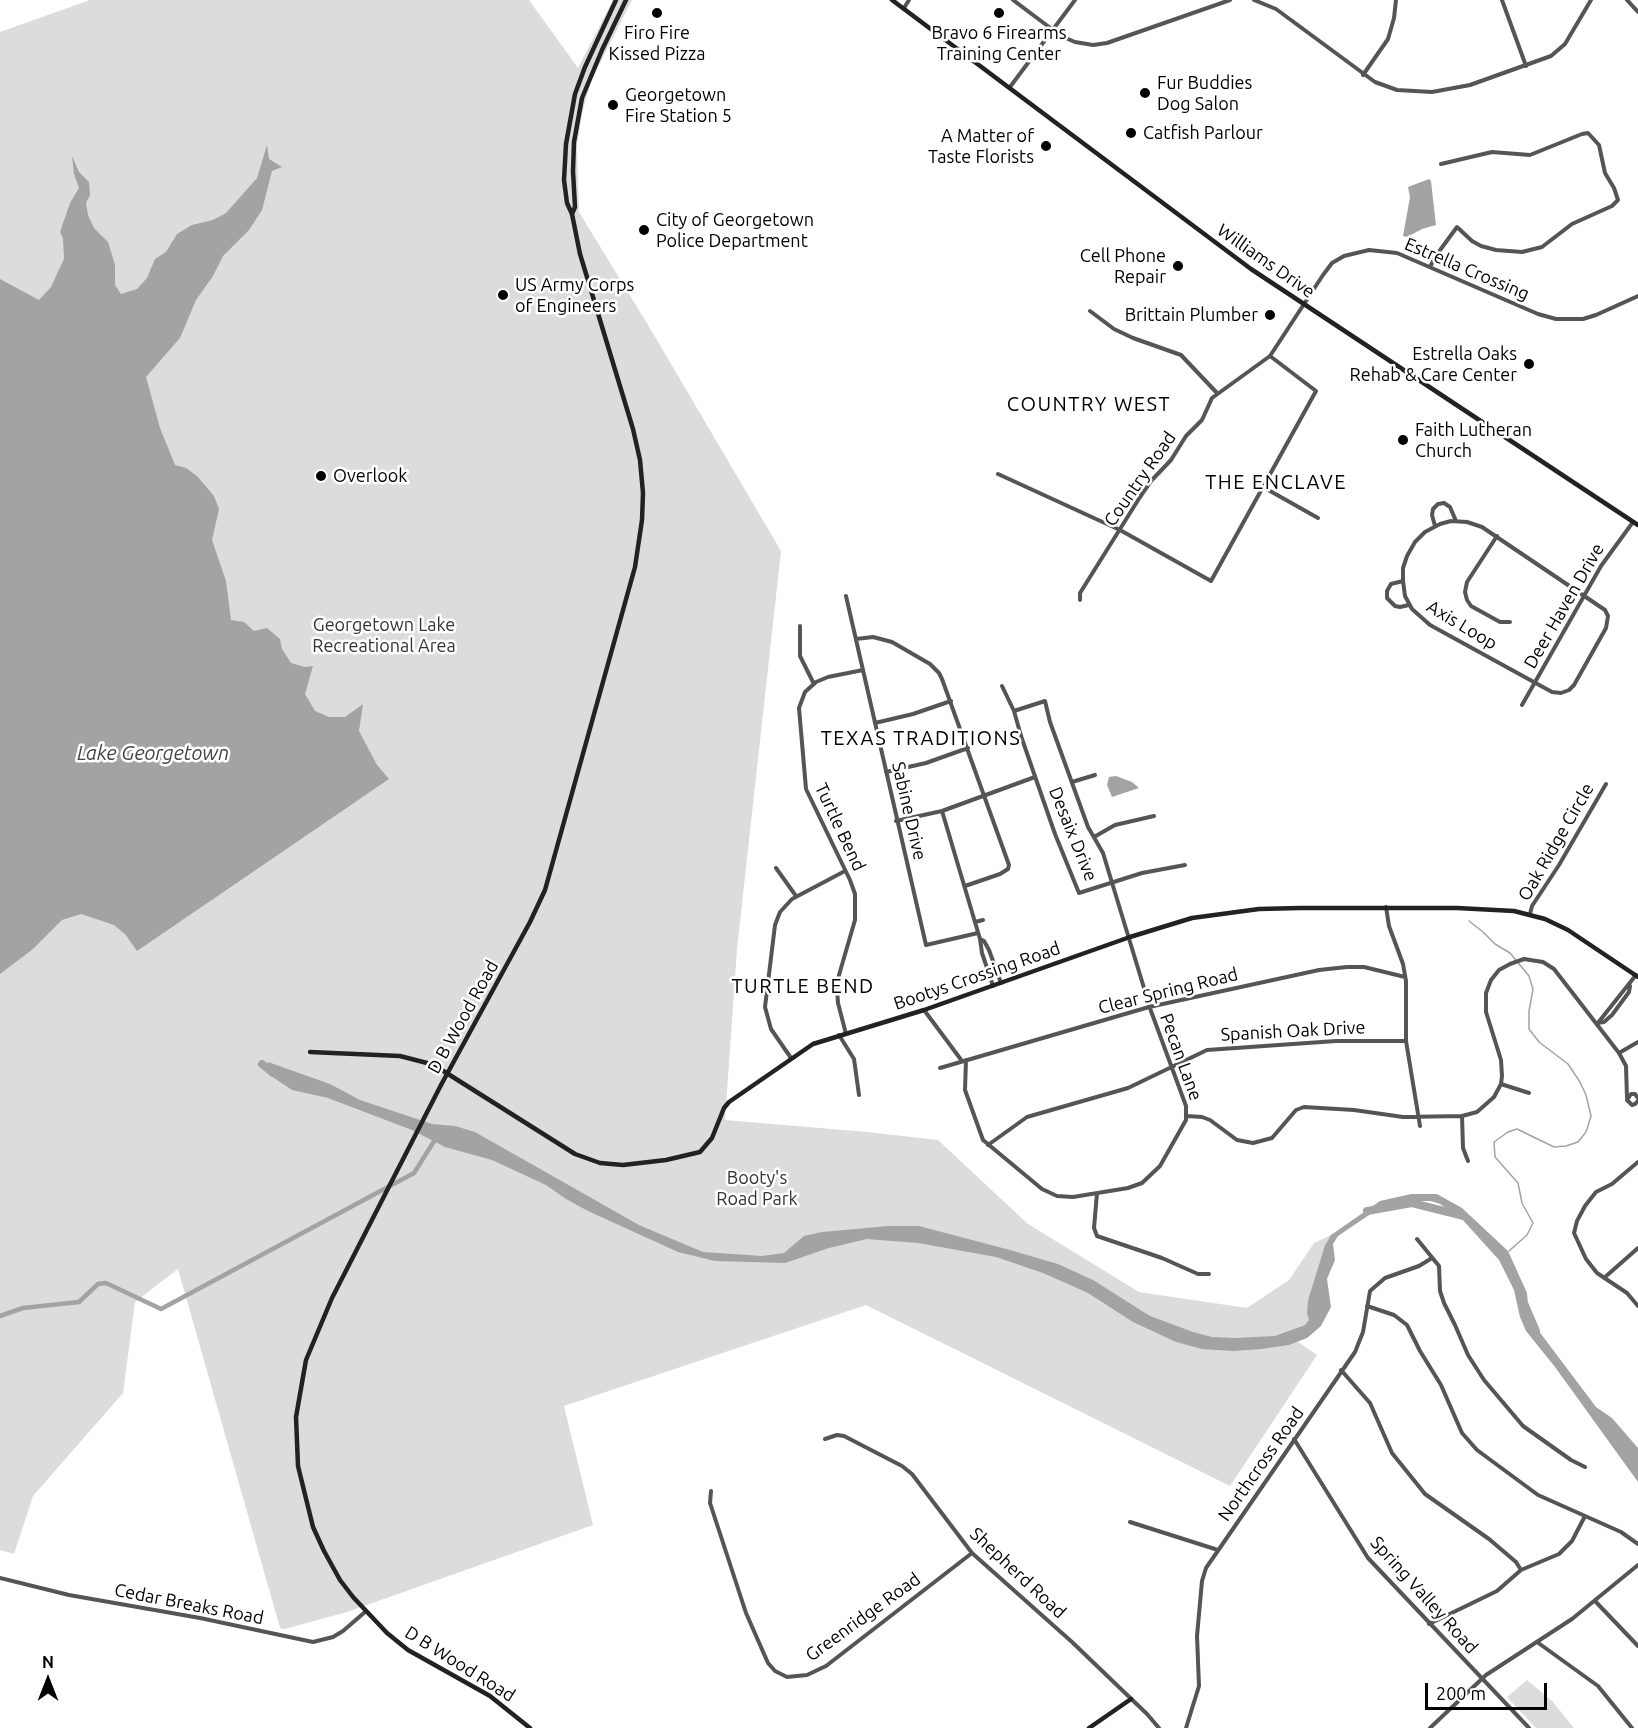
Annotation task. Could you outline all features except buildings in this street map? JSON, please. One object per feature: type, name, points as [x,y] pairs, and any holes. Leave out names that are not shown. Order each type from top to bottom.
[{"type":"main road","name":"D B Wood Road","points":[[530,1728],[490,1696],[408,1650],[365,1612],[340,1580],[313,1527],[298,1466],[296,1426],[306,1360],[327,1308],[370,1221],[545,890],[635,567],[642,520],[643,493],[640,460],[633,429],[580,254],[572,214],[567,203],[564,180],[567,137],[575,94],[616,0]]},
{"type":"main road","name":"D B Wood Road","points":[[572,214],[575,207],[573,158],[582,98],[626,0]]},
{"type":"main road","name":"Williams Drive","points":[[892,0],[1209,238],[1304,304],[1635,523]]},
{"type":"main road","points":[[575,94],[582,98]]},
{"type":"main road","points":[[565,159],[573,158]]},
{"type":"main road","points":[[1635,523],[1638,515]]},
{"type":"main road","name":"Bootys Crossing Road","points":[[310,1052],[400,1056],[428,1063],[438,1067],[575,1154],[600,1163],[618,1165],[666,1160],[700,1152],[712,1138],[724,1108],[729,1102],[813,1044],[924,1010],[1175,922],[1229,912],[1300,908],[1386,907],[1505,910],[1545,918],[1568,930],[1637,976]]},
{"type":"main road","points":[[1089,1728],[1131,1699]]},
{"type":"street","points":[[904,8],[909,0]]},
{"type":"street","points":[[1013,0],[1053,30],[1075,42],[1100,45],[1230,0]]},
{"type":"street","points":[[1010,87],[1075,0]]},
{"type":"street","points":[[1254,0],[1276,9],[1363,75],[1380,85],[1397,90],[1439,92],[1470,85],[1551,56],[1561,48],[1591,0]]},
{"type":"street","points":[[1363,75],[1388,39],[1396,0]]},
{"type":"street","points":[[1502,0],[1526,66]]},
{"type":"street","points":[[1627,0],[1638,12]]},
{"type":"street","points":[[1430,267],[1457,227],[1480,246],[1510,252],[1536,250],[1572,224],[1612,206],[1618,200],[1605,173],[1599,145],[1588,133],[1530,155],[1492,152],[1441,164]]},
{"type":"street","name":"Estrella Crossing","points":[[1304,304],[1332,263],[1354,253],[1370,250],[1397,253],[1538,314],[1556,319],[1583,319],[1638,296]]},
{"type":"street","name":"Country Road","points":[[1080,600],[1080,593],[1146,487],[1172,460],[1186,436],[1202,420],[1208,405],[1217,393],[1269,356],[1304,304]]},
{"type":"street","points":[[1090,311],[1133,338],[1181,355],[1217,393]]},
{"type":"street","points":[[998,474],[1120,530],[1211,581],[1316,391],[1269,356]]},
{"type":"street","points":[[1263,487],[1318,518]]},
{"type":"street","points":[[1435,526],[1432,515],[1433,509],[1438,504],[1444,503],[1450,507],[1456,521]]},
{"type":"street","name":"Axis Loop","points":[[1456,521],[1477,524],[1605,610],[1608,616],[1606,628],[1572,688],[1555,693],[1535,683],[1425,622],[1409,605],[1402,581],[1404,564],[1412,547],[1421,535],[1435,526],[1456,521]]},
{"type":"street","name":"Deer Haven Drive","points":[[1522,705],[1601,566],[1635,523]]},
{"type":"street","points":[[1497,536],[1467,582],[1465,592],[1471,606],[1497,621],[1510,622]]},
{"type":"street","points":[[1402,581],[1391,584],[1387,591],[1387,598],[1395,606],[1409,605]]},
{"type":"street","name":"Sabine Drive","points":[[846,596],[926,945],[978,933]]},
{"type":"street","points":[[800,626],[800,656],[814,684],[828,677],[863,670]]},
{"type":"street","points":[[856,639],[873,637],[884,639],[930,664],[939,673],[1008,859],[1008,868],[964,886]]},
{"type":"street","name":"Turtle Bend","points":[[814,684],[802,697],[799,708],[805,783],[808,796],[853,887],[856,909],[837,989],[846,1034]]},
{"type":"street","name":"Desaix Drive","points":[[1002,686],[1014,711],[1020,736],[1079,893],[1111,882],[1185,865]]},
{"type":"street","points":[[875,723],[913,714],[951,701]]},
{"type":"street","points":[[1014,711],[1045,701],[1050,722],[1088,827],[1103,853],[1130,937]]},
{"type":"street","points":[[886,772],[926,763],[968,748]]},
{"type":"street","points":[[1072,782],[1095,775]]},
{"type":"street","points":[[896,821],[942,810],[1035,777]]},
{"type":"street","name":"Oak Ridge Circle","points":[[1530,914],[1532,906],[1606,784]]},
{"type":"street","points":[[942,810],[993,986]]},
{"type":"street","points":[[1094,837],[1115,825],[1154,816]]},
{"type":"street","points":[[776,868],[796,896]]},
{"type":"street","points":[[791,1058],[771,1029],[765,1007],[775,925],[782,909],[796,896],[845,871]]},
{"type":"street","points":[[1386,907],[1389,928],[1405,977],[1406,1041],[1420,1126]]},
{"type":"street","points":[[975,922],[983,920]]},
{"type":"street","name":"Pecan Lane","points":[[1130,937],[1149,1007],[1186,1106],[1187,1116]]},
{"type":"street","points":[[980,939],[984,941],[989,950],[1001,983]]},
{"type":"street","points":[[924,1010],[964,1060],[964,1090],[980,1135],[988,1145],[1051,1194],[1066,1197],[1135,1186],[1152,1175],[1160,1166],[1187,1116],[1210,1120],[1237,1140],[1252,1143],[1272,1138],[1296,1110],[1304,1107],[1420,1118],[1462,1116],[1484,1108],[1494,1097],[1501,1084],[1501,1060],[1486,1012],[1485,999],[1491,980],[1499,970],[1524,959],[1543,962],[1554,969],[1619,1053],[1626,1066],[1627,1098],[1630,1105],[1635,1104],[1638,1099],[1633,1094],[1627,1098]]},
{"type":"street","name":"Clear Spring Road","points":[[940,1068],[1149,1007],[1333,968],[1364,967],[1405,977]]},
{"type":"street","points":[[1597,1024],[1604,1022],[1612,1015],[1629,992],[1637,976]]},
{"type":"street","points":[[839,1035],[854,1059],[859,1095]]},
{"type":"street","name":"Spanish Oak Drive","points":[[988,1145],[1027,1117],[1128,1088],[1201,1052],[1217,1048],[1336,1041],[1406,1041]]},
{"type":"street","points":[[1619,1053],[1638,1042]]},
{"type":"street","points":[[1501,1084],[1529,1093]]},
{"type":"street","points":[[1462,1116],[1463,1148],[1468,1161]]},
{"type":"street","points":[[1638,1162],[1612,1184],[1596,1192],[1585,1206],[1575,1226],[1575,1236],[1586,1259],[1597,1274],[1627,1293],[1638,1305]]},
{"type":"street","points":[[1097,1193],[1095,1232],[1097,1236],[1168,1260],[1198,1274],[1209,1274]]},
{"type":"street","points":[[1417,1239],[1439,1266],[1443,1304],[1468,1355],[1484,1380],[1523,1426],[1571,1460],[1585,1467]]},
{"type":"street","points":[[1604,1278],[1638,1248]]},
{"type":"street","name":"Northcross Road","points":[[1186,1728],[1199,1686],[1197,1646],[1202,1581],[1206,1568],[1359,1344],[1370,1292],[1385,1278],[1419,1266],[1432,1258]]},
{"type":"street","points":[[1367,1306],[1394,1315],[1407,1325],[1419,1351],[1441,1385],[1458,1425],[1471,1445],[1538,1495],[1621,1532],[1638,1544]]},
{"type":"street","points":[[1341,1370],[1370,1403],[1392,1454],[1426,1495],[1489,1539],[1516,1562],[1521,1570]]},
{"type":"street","name":"Shepherd Road","points":[[825,1439],[837,1435],[844,1436],[907,1470],[917,1479],[972,1552],[1072,1642],[1159,1728]]},
{"type":"street","name":"Spring Valley Road","points":[[1294,1438],[1368,1558],[1529,1728]]},
{"type":"street","name":"Greenridge Road","points":[[711,1491],[710,1503],[746,1613],[768,1664],[775,1671],[787,1677],[801,1676],[825,1666],[972,1552]]},
{"type":"street","points":[[1429,1624],[1497,1592],[1521,1570],[1559,1554],[1567,1548],[1586,1516]]},
{"type":"street","points":[[1130,1522],[1218,1550]]},
{"type":"street","points":[[1430,1728],[1481,1678],[1594,1601],[1638,1565]]},
{"type":"street","name":"Cedar Breaks Road","points":[[0,1578],[58,1593],[200,1618],[313,1642],[343,1632],[365,1612]]},
{"type":"street","points":[[1594,1601],[1638,1646]]},
{"type":"street","points":[[1537,1642],[1598,1686],[1632,1728]]},
{"type":"green space","name":"Georgetown Lake Recreational Area","points":[[90,0],[529,0],[578,68],[613,0],[632,0],[591,81],[582,114],[577,145],[579,212],[781,551],[737,949],[725,1120],[938,1140],[1028,1224],[1139,1292],[1247,1308],[1289,1280],[1314,1243],[1331,1235],[1325,1245],[1308,1300],[1309,1320],[1305,1325],[1285,1333],[1317,1355],[1230,1486],[866,1305],[564,1406],[593,1525],[347,1612],[285,1629],[280,1628],[178,1269],[135,1302],[123,1393],[33,1496],[14,1554],[0,1550],[0,32]]},
{"type":"green space","points":[[1527,1680],[1553,1702],[1574,1728],[1536,1728],[1507,1697]]},
{"type":"water","name":"Lake Georgetown","points":[[267,145],[269,159],[282,167],[272,171],[262,210],[249,230],[223,256],[213,276],[196,300],[180,338],[146,377],[160,428],[175,465],[186,468],[197,476],[214,496],[219,509],[212,540],[226,581],[231,620],[244,622],[254,631],[267,628],[280,639],[282,649],[291,663],[305,667],[313,666],[305,694],[315,711],[329,717],[345,717],[363,704],[359,731],[377,765],[389,779],[137,951],[125,934],[114,925],[81,914],[62,920],[33,949],[0,974],[0,279],[39,300],[51,287],[64,259],[63,238],[60,232],[70,203],[79,188],[74,174],[72,156],[79,172],[89,182],[90,195],[86,203],[88,215],[94,228],[108,242],[115,265],[115,285],[121,294],[137,289],[147,278],[155,259],[166,252],[177,234],[192,225],[213,220],[226,213],[257,178]]},
{"type":"water","points":[[1429,179],[1436,225],[1407,237],[1403,236],[1410,197],[1408,187]]},
{"type":"water","points":[[1116,776],[1132,782],[1139,788],[1112,797],[1107,785],[1109,777]]},
{"type":"water","points":[[268,1062],[330,1084],[360,1100],[432,1124],[455,1126],[475,1132],[639,1225],[703,1252],[762,1256],[784,1253],[804,1236],[822,1232],[888,1226],[919,1226],[1058,1264],[1093,1280],[1150,1316],[1212,1337],[1275,1336],[1305,1325],[1309,1320],[1308,1300],[1325,1245],[1331,1235],[1380,1201],[1411,1194],[1437,1194],[1462,1208],[1508,1251],[1527,1293],[1529,1318],[1596,1407],[1612,1418],[1638,1448],[1638,1482],[1555,1367],[1526,1331],[1520,1317],[1514,1290],[1499,1260],[1461,1218],[1440,1204],[1431,1201],[1381,1207],[1338,1236],[1333,1244],[1335,1260],[1327,1279],[1331,1307],[1321,1326],[1307,1338],[1289,1345],[1261,1349],[1233,1351],[1202,1349],[1176,1342],[1133,1322],[1088,1293],[1043,1273],[996,1257],[918,1243],[867,1239],[829,1248],[785,1263],[715,1261],[678,1252],[588,1211],[546,1185],[492,1160],[445,1147],[412,1130],[328,1098],[292,1090],[265,1070]]},
{"type":"waterway","points":[[1469,921],[1495,944],[1510,953],[1529,976],[1533,989],[1529,1029],[1539,1042],[1568,1064],[1586,1095],[1591,1116],[1586,1132],[1578,1142],[1566,1146],[1554,1147],[1517,1129],[1508,1132],[1494,1142],[1495,1157],[1518,1183],[1522,1203],[1533,1223],[1527,1235],[1509,1251]]},
{"type":"waterway","points":[[262,1064],[273,1073]]},
{"type":"waterway","points":[[0,1316],[23,1308],[79,1302],[98,1284],[106,1283],[161,1309],[414,1173],[436,1138]]},
{"type":"waterway","points":[[1367,1211],[1412,1203],[1464,1216]]},
{"type":"waterway","points":[[1524,1303],[1536,1331]]},
{"type":"place","name":"Firo Fire Kissed Pizza","points":[[657,13]]},
{"type":"place","name":"Bravo 6 Firearms Training Center","points":[[999,13]]},
{"type":"place","name":"Fur Buddies Dog Salon","points":[[1145,93]]},
{"type":"place","name":"Georgetown Fire Station 5","points":[[613,105]]},
{"type":"place","name":"Catfish Parlour","points":[[1131,133]]},
{"type":"place","name":"A Matter of Taste Florists","points":[[1046,146]]},
{"type":"place","name":"City of Georgetown Police Department","points":[[644,230]]},
{"type":"place","name":"Cell Phone Repair","points":[[1178,266]]},
{"type":"place","name":"US Army Corps of Engineers","points":[[503,295]]},
{"type":"place","name":"Brittain Plumber","points":[[1270,315]]},
{"type":"place","name":"Estrella Oaks Rehab & Care Center","points":[[1529,364]]},
{"type":"place","name":"Faith Lutheran Church","points":[[1403,440]]},
{"type":"place","name":"Overlook","points":[[321,476]]},
{"type":"district","name":"COUNTRY WEST","points":[[1089,404]]},
{"type":"district","name":"THE ENCLAVE","points":[[1276,482]]},
{"type":"district","name":"TEXAS TRADITIONS","points":[[921,738]]},
{"type":"district","name":"TURTLE BEND","points":[[803,986]]},
{"type":"park label","name":"Booty's Road Park","points":[[757,1188]]}]
